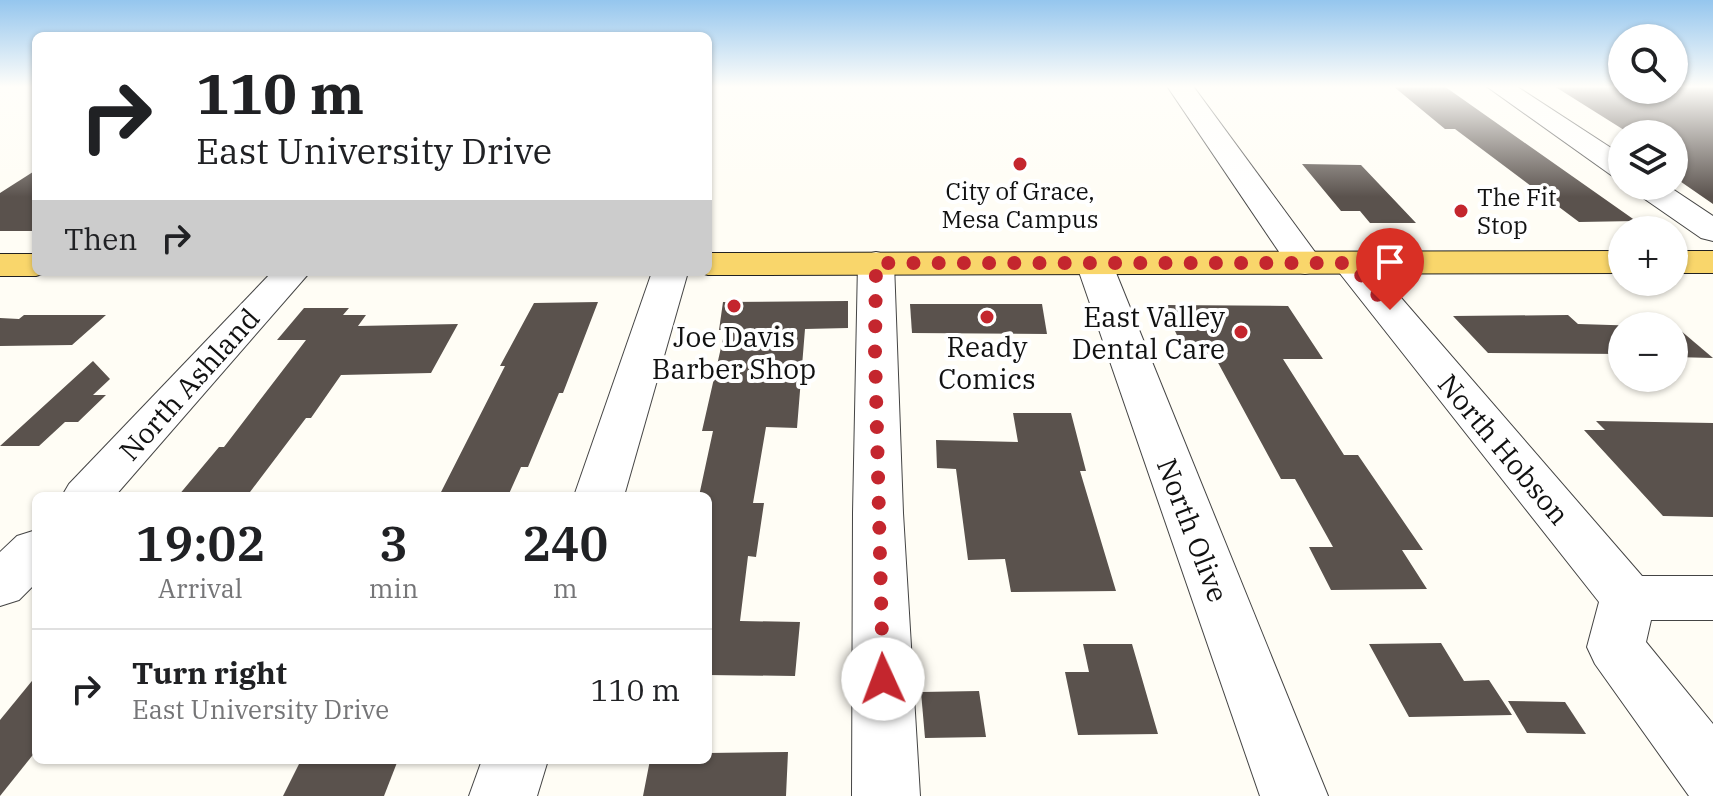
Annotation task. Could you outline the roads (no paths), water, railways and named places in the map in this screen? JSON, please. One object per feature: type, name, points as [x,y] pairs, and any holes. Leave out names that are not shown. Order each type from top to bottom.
[{"type":"main road","points":[[712,264],[1608,262]]},
{"type":"main road","points":[[1688,262],[1713,262]]},
{"type":"main road","points":[[0,265],[32,265]]},
{"type":"street","points":[[1206,123],[1305,263]]},
{"type":"street","points":[[1554,123],[1608,160]]},
{"type":"street","points":[[1668,200],[1713,231]]},
{"type":"street","points":[[876,263],[878,513],[886,796]]},
{"type":"street","name":"North Olive","points":[[1094,263],[1294,796]]},
{"type":"street","name":"North Hobson","points":[[1351,263],[1628,598]]},
{"type":"street","name":"North Ashland","points":[[91,492],[288,276]]},
{"type":"street","points":[[600,492],[669,276]]},
{"type":"street","points":[[0,585],[32,554]]},
{"type":"street","points":[[1713,598],[1628,598],[1616,647],[1713,775]]},
{"type":"street","points":[[503,796],[514,764]]},
{"type":"place","name":"City of Grace, Mesa Campus","points":[[1020,164]]},
{"type":"place","name":"The Fit Stop","points":[[1461,211]]},
{"type":"place","name":"Joe Davis Barber Shop","points":[[734,306]]},
{"type":"place","name":"Ready Comics","points":[[987,317]]},
{"type":"place","name":"East Valley Dental Care","points":[[1241,332]]}]
